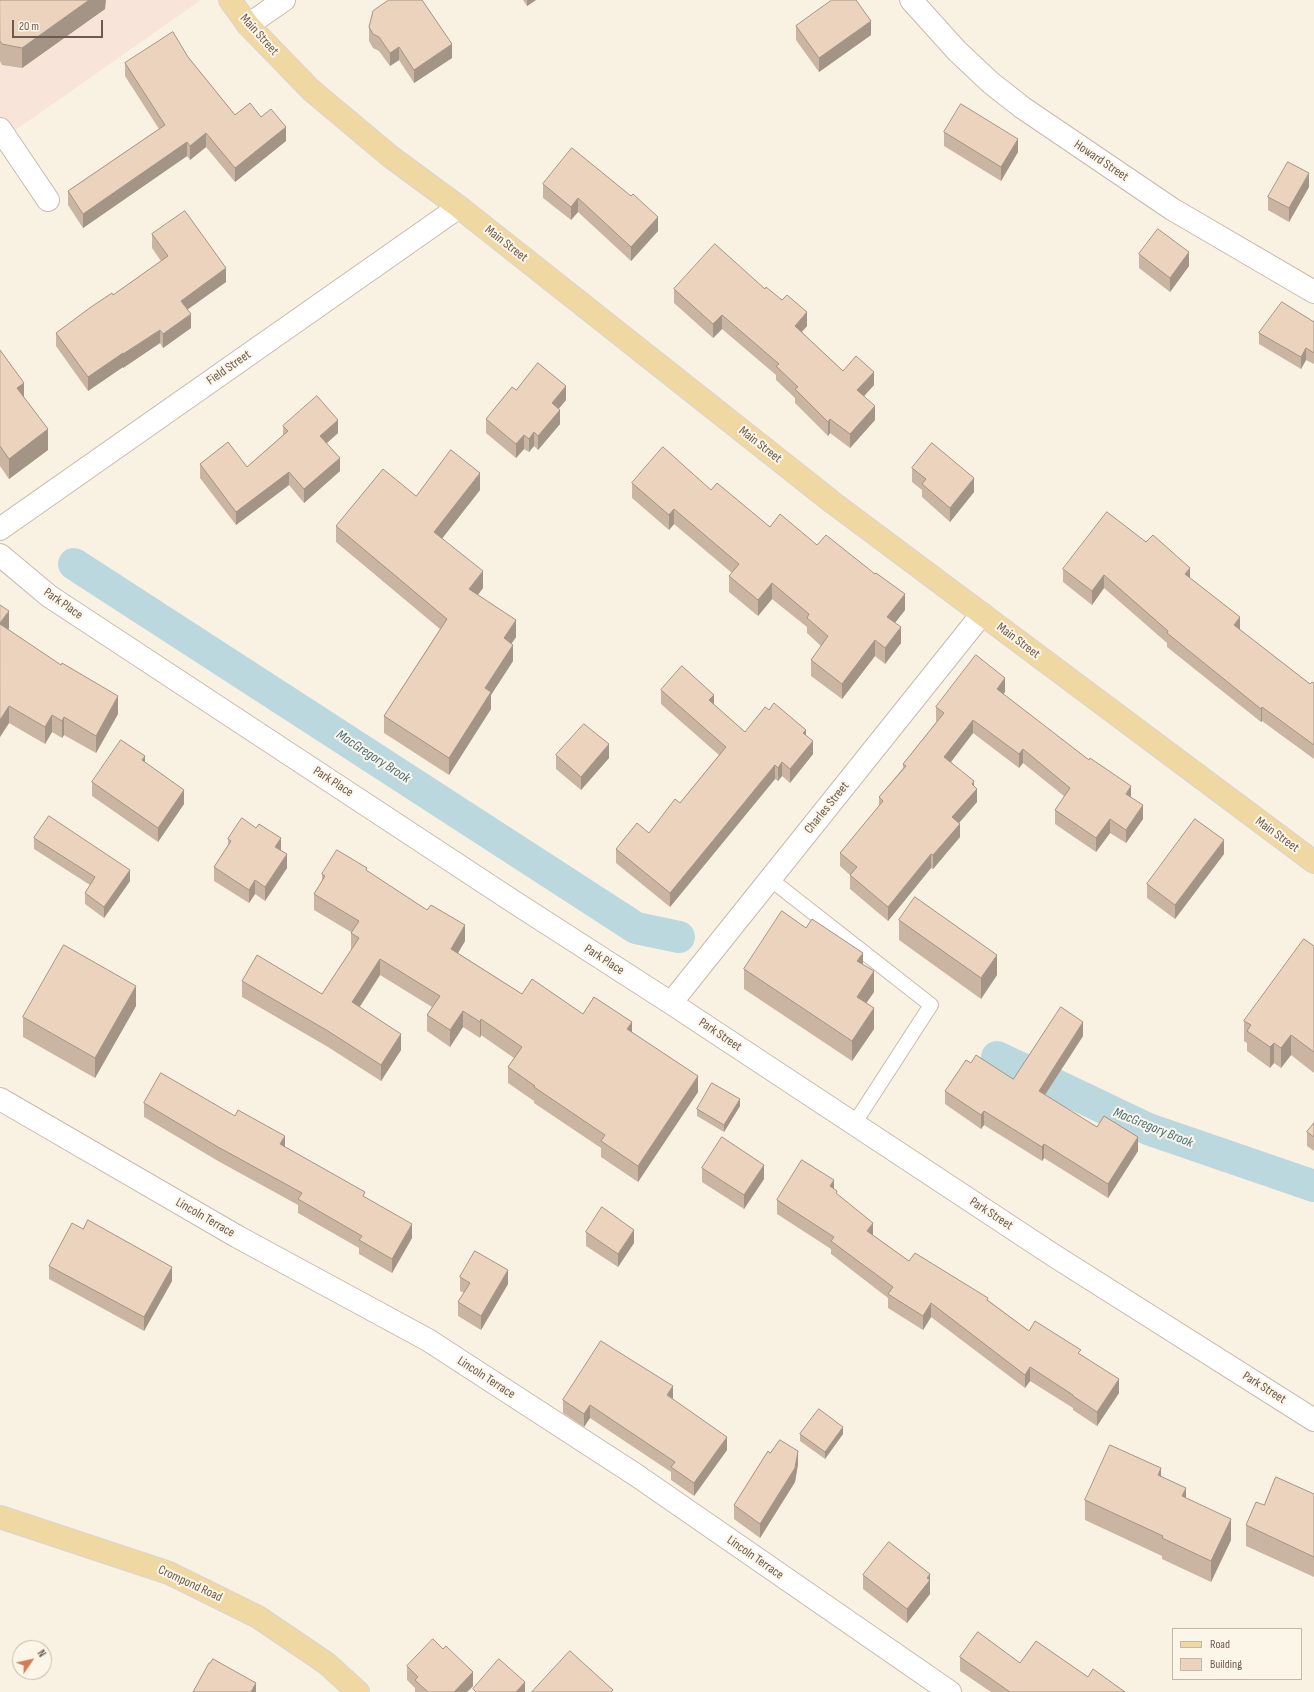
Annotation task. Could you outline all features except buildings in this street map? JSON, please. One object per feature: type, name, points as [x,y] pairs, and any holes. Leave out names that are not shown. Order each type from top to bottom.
[{"type":"main road","name":"Main Street","points":[[230,0],[248,25],[311,90],[391,157],[459,206],[826,497],[1314,862]]},
{"type":"main road","name":"Crompond Road","points":[[0,1517],[170,1572],[258,1617],[326,1663],[358,1692]]},
{"type":"street","points":[[248,25],[284,0]]},
{"type":"street","name":"Howard Street","points":[[911,0],[957,52],[991,84],[1023,108],[1172,210],[1314,292]]},
{"type":"street","points":[[0,129],[48,200]]},
{"type":"street","name":"Field Street","points":[[0,529],[459,206]]},
{"type":"street","name":"Park Place","points":[[0,555],[49,596],[671,1003]]},
{"type":"street","name":"Charles Street","points":[[671,1003],[982,614]]},
{"type":"street","name":"Park Street","points":[[671,1003],[1052,1255],[1314,1420]]},
{"type":"street","name":"Lincoln Terrace","points":[[0,1099],[238,1237],[428,1340],[636,1475],[950,1692]]},
{"type":"lane","points":[[770,879],[931,1005],[854,1124]]},
{"type":"shaded area","points":[[0,0],[201,0],[0,141]]},
{"type":"waterway","name":"MacGregory Brook","points":[[74,564],[636,928],[679,937]]},
{"type":"waterway","name":"MacGregory Brook","points":[[997,1057],[1148,1129],[1314,1186]]}]
